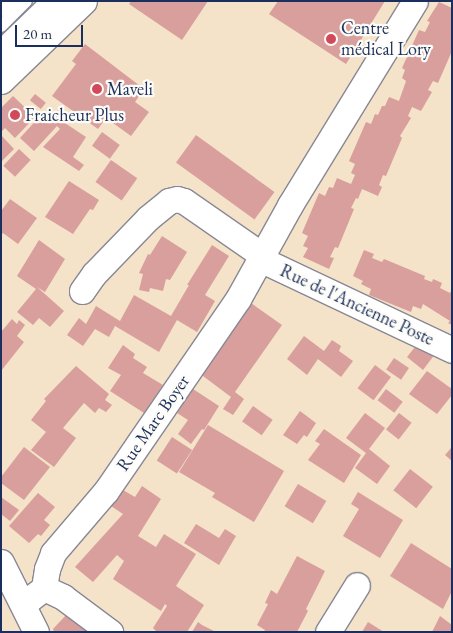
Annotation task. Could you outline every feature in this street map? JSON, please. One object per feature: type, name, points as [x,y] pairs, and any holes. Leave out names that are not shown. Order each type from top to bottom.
[{"type":"main road","points":[[1,56],[58,1]]},
{"type":"street","points":[[1,81],[84,1]]},
{"type":"street","name":"Rue Marc Boyer","points":[[44,588],[46,569],[53,553],[106,491],[238,299],[290,205],[414,1]]},
{"type":"street","points":[[82,291],[94,274],[148,218],[170,201],[177,199],[184,201],[262,258]]},
{"type":"street","name":"Rue de l'Ancienne Poste","points":[[262,258],[452,350]]},
{"type":"street","points":[[1,562],[36,632]]},
{"type":"street","points":[[328,632],[357,585]]},
{"type":"street","points":[[23,604],[44,588],[62,597],[110,632]]},
{"type":"lane","points":[[1,26],[26,1]]},
{"type":"building","points":[[131,1],[208,1],[182,40],[129,4]]},
{"type":"building","name":"Centre médical Lory","points":[[278,1],[385,1],[346,64],[269,14]]},
{"type":"building","points":[[439,2],[452,8],[452,51],[438,83],[433,81],[428,90],[432,92],[421,111],[412,107],[408,116],[411,118],[400,136],[402,138],[386,176],[383,175],[379,185],[382,187],[378,196],[362,189],[358,199],[356,198],[351,208],[354,209],[338,248],[335,247],[330,257],[334,258],[329,269],[303,257],[308,248],[303,246],[308,236],[302,233],[319,193],[325,196],[329,187],[333,188],[337,178],[351,184],[355,175],[351,173],[355,164],[349,161],[366,122],[371,124],[375,114],[378,115],[389,97],[399,101],[406,81],[402,78],[405,70],[402,68],[419,30],[425,32],[430,22],[427,21]]},
{"type":"building","points":[[85,44],[144,89],[135,102],[149,112],[131,136],[106,118],[98,129],[52,96],[76,64],[72,61]]},
{"type":"building","points":[[35,94],[46,103],[41,109],[30,100]]},
{"type":"building","points":[[13,96],[35,117],[15,138],[5,128],[1,132],[1,108]]},
{"type":"building","points":[[59,109],[70,118],[65,123],[86,137],[73,157],[84,165],[79,171],[43,147],[60,129],[57,126],[34,151],[20,138],[41,115],[48,121]]},
{"type":"building","points":[[102,132],[120,145],[110,159],[92,146]]},
{"type":"building","points":[[1,135],[14,149],[1,162]]},
{"type":"building","points":[[196,135],[274,192],[254,220],[176,163]]},
{"type":"building","points":[[19,149],[31,160],[15,177],[3,166]]},
{"type":"building","points":[[111,160],[137,178],[122,200],[96,182]]},
{"type":"building","points":[[69,181],[99,200],[93,210],[90,209],[73,234],[45,217]]},
{"type":"building","points":[[10,199],[37,218],[18,244],[3,233],[1,235],[1,211]]},
{"type":"building","points":[[162,236],[187,252],[170,280],[166,279],[163,291],[150,288],[149,292],[139,290],[143,274],[139,273],[148,254],[150,255]]},
{"type":"building","points":[[39,240],[65,259],[45,292],[37,287],[64,311],[50,327],[39,318],[33,325],[17,312],[36,289],[17,276]]},
{"type":"building","points":[[212,245],[229,256],[205,295],[215,301],[197,332],[177,320],[159,352],[115,326],[109,337],[95,329],[83,346],[67,335],[79,318],[86,324],[96,306],[120,321],[134,295],[171,316],[189,285],[187,285]]},
{"type":"building","points":[[364,250],[374,254],[372,258],[382,262],[384,259],[425,276],[424,279],[432,282],[433,279],[442,283],[440,288],[450,293],[452,289],[452,325],[448,323],[450,321],[423,304],[421,309],[413,306],[411,312],[369,295],[371,289],[361,284],[363,281],[353,276]]},
{"type":"building","points":[[251,303],[282,325],[235,392],[244,399],[233,415],[223,409],[231,397],[199,373]]},
{"type":"building","points":[[12,319],[17,324],[19,320],[25,325],[17,336],[24,342],[1,371],[1,332]]},
{"type":"building","points":[[304,336],[324,351],[332,340],[341,346],[339,351],[353,361],[341,377],[318,359],[307,375],[287,359]]},
{"type":"building","points":[[419,342],[438,350],[423,370],[407,357]]},
{"type":"building","points":[[123,345],[135,354],[133,358],[147,367],[143,373],[163,385],[144,413],[110,391],[121,375],[108,368]]},
{"type":"building","points":[[394,358],[409,368],[401,380],[386,370]]},
{"type":"building","points":[[375,365],[391,377],[374,400],[358,388]]},
{"type":"building","points":[[76,366],[109,394],[105,400],[112,405],[106,412],[99,408],[95,413],[84,403],[63,428],[76,438],[54,467],[31,450],[46,432],[31,420],[46,401],[44,399]]},
{"type":"building","points":[[427,371],[452,389],[452,395],[437,414],[409,394]]},
{"type":"building","points":[[193,389],[219,406],[204,430],[202,429],[191,444],[178,434],[188,420],[177,413]]},
{"type":"building","points":[[386,389],[403,402],[394,413],[378,400]]},
{"type":"building","points":[[253,406],[273,420],[262,435],[242,422]]},
{"type":"building","points":[[300,411],[316,423],[307,437],[304,435],[297,444],[283,435]]},
{"type":"building","points":[[365,413],[385,428],[369,449],[390,466],[377,484],[355,468],[366,453],[346,438]]},
{"type":"building","points":[[399,413],[412,423],[399,439],[386,430]]},
{"type":"building","points":[[208,425],[284,471],[254,522],[212,497],[215,493],[179,472]]},
{"type":"building","points":[[324,429],[361,455],[344,483],[308,460],[320,444],[315,441]]},
{"type":"building","points":[[172,437],[192,450],[177,474],[157,460]]},
{"type":"building","points":[[24,447],[50,467],[24,500],[1,483],[1,477]]},
{"type":"building","points":[[452,447],[452,461],[445,455]]},
{"type":"building","points":[[410,469],[433,487],[416,508],[393,490]]},
{"type":"building","points":[[298,484],[326,501],[313,523],[285,506]]},
{"type":"building","points":[[142,486],[161,499],[138,536],[156,547],[164,534],[196,554],[176,586],[204,605],[187,632],[157,632],[153,628],[167,606],[165,604],[161,611],[113,579],[124,561],[117,555],[93,582],[75,567],[123,514],[111,506],[123,490],[135,497]]},
{"type":"building","points":[[358,492],[403,520],[380,558],[343,536],[359,509],[351,504]]},
{"type":"building","points":[[38,493],[55,507],[44,520],[50,525],[41,536],[38,534],[29,543],[9,526]]},
{"type":"building","points":[[1,497],[19,510],[10,521],[1,514]]},
{"type":"building","points":[[196,524],[219,538],[225,529],[236,536],[219,565],[184,543]]},
{"type":"building","points":[[411,543],[452,569],[452,591],[443,609],[390,576]]},
{"type":"building","points":[[297,556],[325,571],[306,609],[308,611],[297,632],[264,632],[265,630],[257,625],[268,604],[265,603],[271,590],[277,594]]},
{"type":"building","points":[[68,613],[90,632],[54,632],[53,629]]},
{"type":"building","points":[[440,616],[452,625],[452,632],[432,632]]},
{"type":"building","points":[[198,622],[202,625],[216,632],[192,632]]},
{"type":"building","points":[[368,622],[384,632],[362,632]]},
{"type":"place","name":"Centre médical Lory","points":[[331,39]]},
{"type":"place","name":"Maveli","points":[[97,89]]},
{"type":"place","name":"Fraicheur Plus","points":[[15,115]]}]
